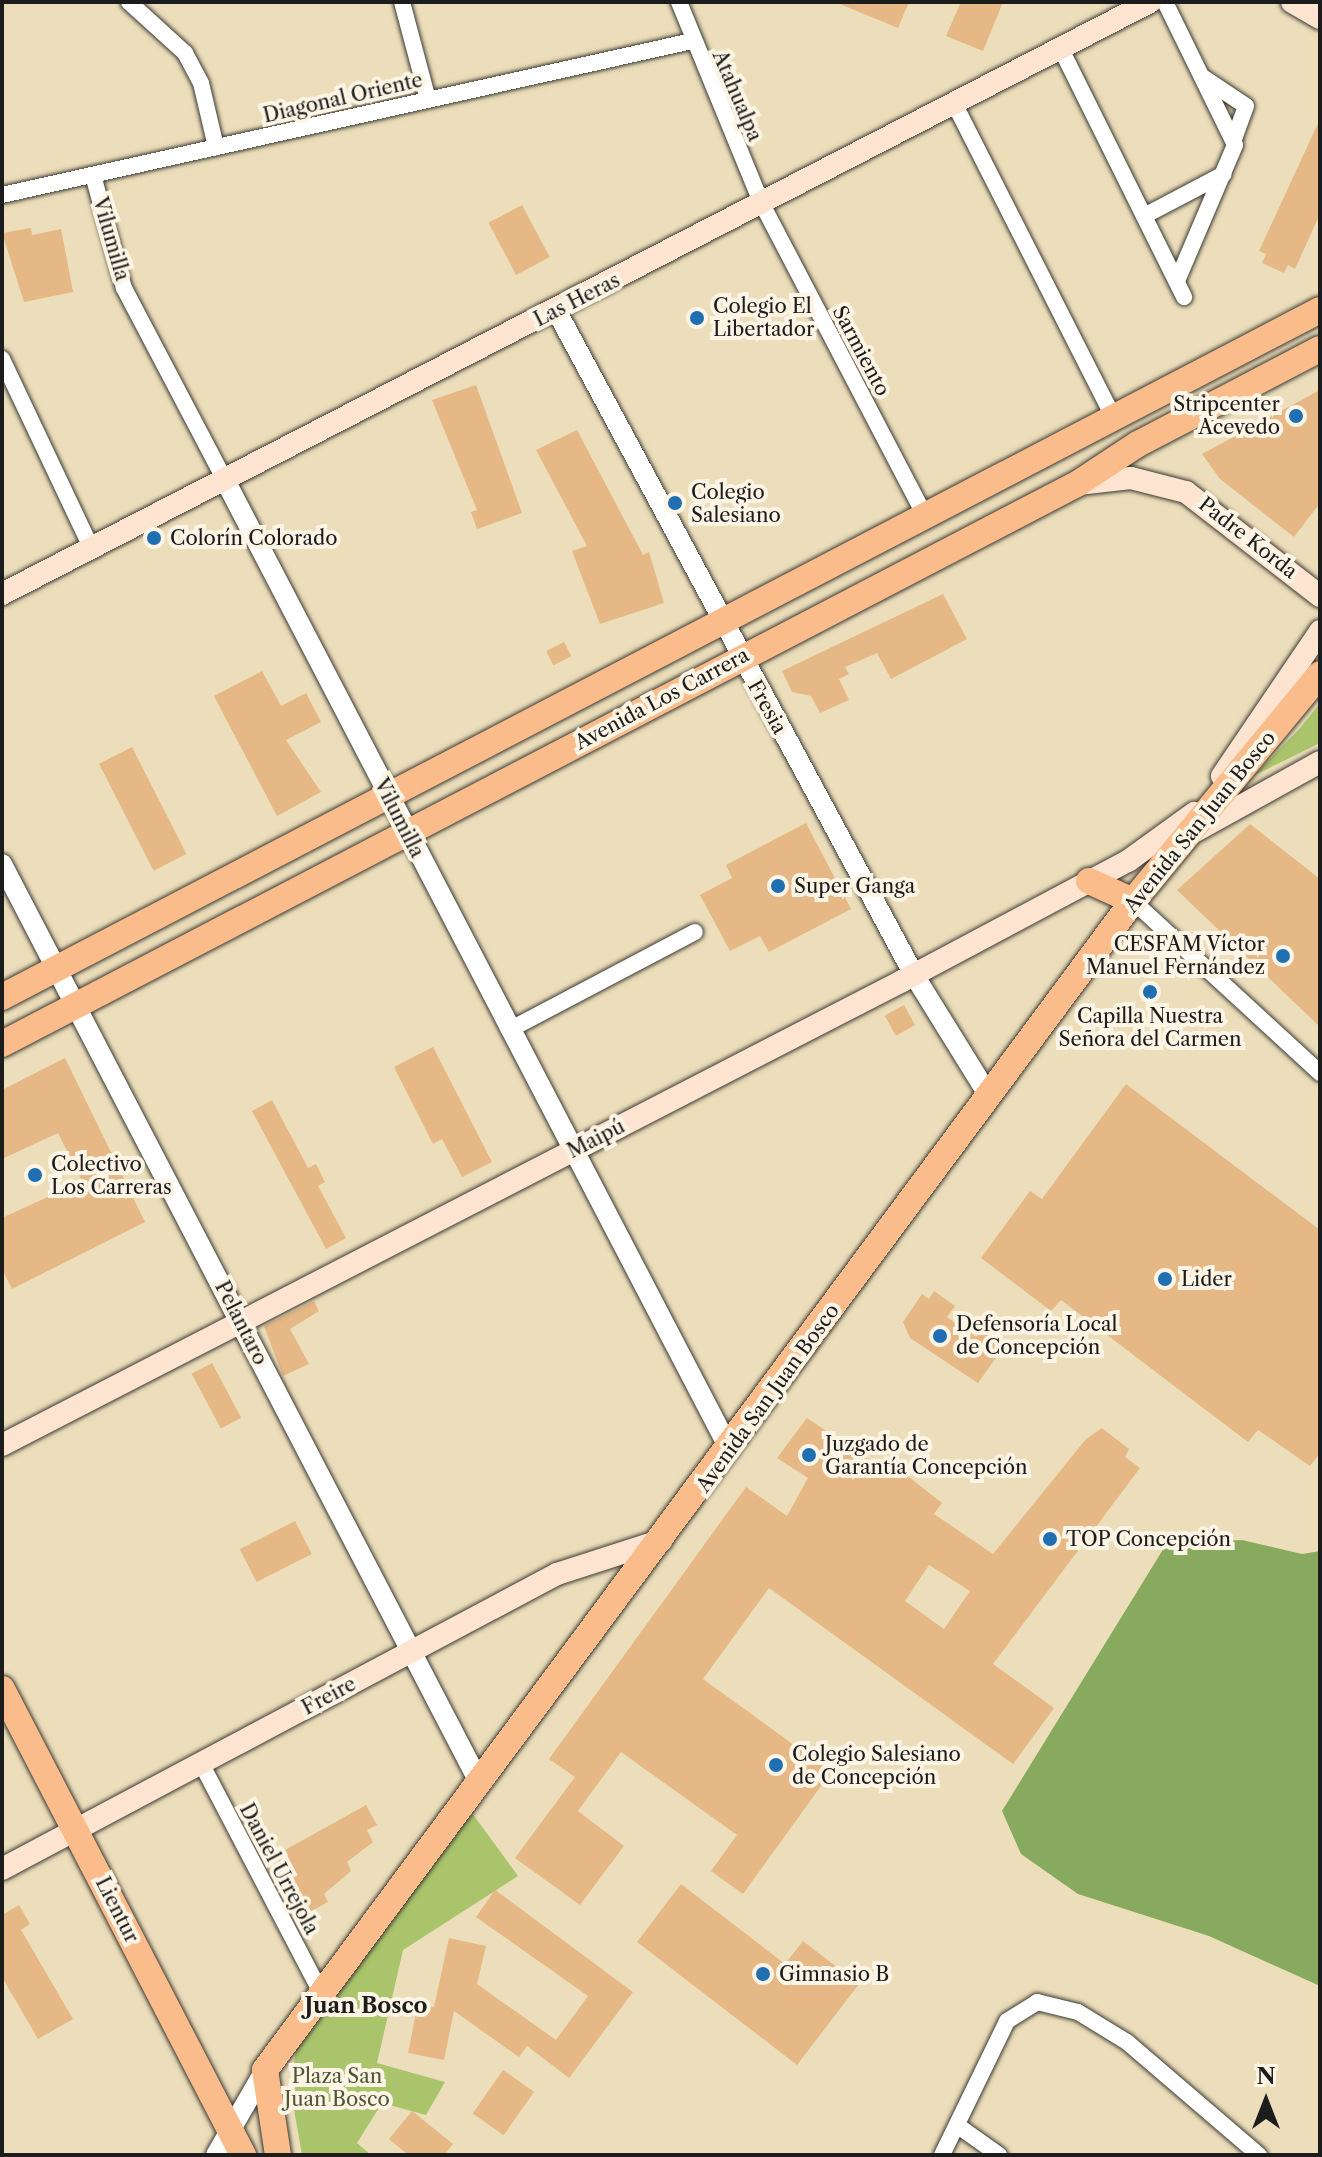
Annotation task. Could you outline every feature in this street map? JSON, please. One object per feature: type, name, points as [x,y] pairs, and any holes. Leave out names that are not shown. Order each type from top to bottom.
[{"type":"main road","name":"Las Heras","points":[[2,594],[226,482],[1150,2]]},
{"type":"main road","points":[[1292,2],[1320,18]]},
{"type":"main road","name":"Avenida Los Carrera","points":[[2,997],[723,624],[1320,310]]},
{"type":"main road","name":"Avenida Los Carrera","points":[[2,1044],[741,658],[1090,482],[1138,444],[1320,349]]},
{"type":"main road","points":[[1090,482],[1320,366]]},
{"type":"main road","name":"Padre Korda","points":[[1090,482],[1150,481],[1202,501],[1320,596]]},
{"type":"main road","name":"Avenida San Juan Bosco","points":[[265,2070],[730,1450],[1186,829],[1320,631]]},
{"type":"main road","name":"Avenida San Juan Bosco","points":[[1186,829],[1320,674]]},
{"type":"main road","name":"Maipú","points":[[2,1445],[1320,762]]},
{"type":"main road","points":[[1089,881],[1133,901]]},
{"type":"main road","name":"Freire","points":[[2,1869],[568,1570],[662,1539]]},
{"type":"main road","name":"Lientur","points":[[2,1689],[236,2143]]},
{"type":"main road","points":[[265,2070],[278,2155]]},
{"type":"street","points":[[129,2],[185,53],[201,83],[216,147]]},
{"type":"street","points":[[402,2],[428,100]]},
{"type":"street","name":"Atahualpa","points":[[679,2],[692,41],[762,204]]},
{"type":"street","points":[[1165,2],[1234,139]]},
{"type":"street","name":"Diagonal Oriente","points":[[2,195],[692,41]]},
{"type":"street","points":[[1061,49],[1184,297]]},
{"type":"street","points":[[1177,281],[1224,174],[1246,106],[1203,77]]},
{"type":"street","points":[[954,103],[1114,418]]},
{"type":"street","points":[[1144,216],[1224,174]]},
{"type":"street","name":"Vilumilla","points":[[93,175],[124,288],[730,1450]]},
{"type":"street","name":"Sarmiento","points":[[762,204],[925,516]]},
{"type":"street","name":"Fresia","points":[[556,310],[914,975],[989,1096]]},
{"type":"street","points":[[2,359],[92,549]]},
{"type":"street","name":"Pelantaro","points":[[2,864],[479,1782]]},
{"type":"street","points":[[1133,901],[1320,1073]]},
{"type":"street","points":[[509,1030],[695,932]]},
{"type":"street","name":"Daniel Urrejola","points":[[201,1763],[321,1993]]},
{"type":"street","points":[[942,2155],[961,2128],[1007,2021],[1026,2005],[1048,2003],[1127,2042],[1259,2155]]},
{"type":"street","name":"Avenida San Juan Bosco","points":[[216,2155],[236,2143],[265,2070]]},
{"type":"street","points":[[961,2128],[999,2155]]},
{"type":"green space","points":[[1320,703],[1320,743],[1255,775],[1301,727]]},
{"type":"green space","points":[[1242,1540],[1302,1554],[1320,1551],[1320,1986],[1209,1936],[1078,1894],[1021,1854],[1002,1811],[1167,1543]]},
{"type":"green space","name":"Plaza San Juan Bosco","points":[[472,1813],[518,1876],[403,1950],[377,2063],[445,2082],[426,2115],[382,2103],[357,2143],[371,2155],[302,2155],[290,2087],[298,2038]]},
{"type":"building","points":[[835,2],[909,2],[898,28]]},
{"type":"building","points":[[961,2],[1003,2],[983,51],[946,36]]},
{"type":"building","points":[[1320,119],[1320,214],[1295,269],[1288,265],[1284,273],[1262,263],[1266,254],[1259,251]]},
{"type":"building","points":[[522,205],[550,257],[516,275],[488,223]]},
{"type":"building","points":[[31,228],[32,235],[61,229],[73,292],[24,302],[2,233]]},
{"type":"building","points":[[476,385],[522,513],[477,529],[471,512],[477,510],[432,400]]},
{"type":"building","points":[[1320,390],[1320,503],[1294,537],[1220,479],[1202,454]]},
{"type":"building","points":[[577,430],[643,555],[649,552],[664,603],[600,624],[572,551],[587,546],[536,450]]},
{"type":"building","points":[[943,594],[967,639],[891,679],[877,653],[845,667],[849,674],[839,679],[849,700],[820,713],[811,696],[792,692],[782,671]]},
{"type":"building","points":[[564,642],[571,656],[553,665],[546,651]]},
{"type":"building","points":[[262,671],[281,706],[306,693],[321,722],[286,740],[321,792],[277,816],[214,696]]},
{"type":"building","points":[[132,747],[186,854],[154,871],[99,764]]},
{"type":"building","name":"Super Ganga","points":[[806,823],[851,909],[769,952],[760,936],[730,951],[700,895],[732,878],[726,865]]},
{"type":"building","name":"CESFAM Víctor Manuel Fernández","points":[[1250,824],[1320,879],[1320,1027],[1177,890]]},
{"type":"building","points":[[904,1005],[915,1025],[896,1036],[885,1016]]},
{"type":"building","points":[[433,1047],[492,1162],[462,1177],[442,1139],[433,1144],[394,1067]]},
{"type":"building","points":[[65,1058],[145,1222],[12,1289],[2,1269],[2,1218],[82,1181],[58,1133],[2,1159],[2,1090]]},
{"type":"building","name":"Lider","points":[[1126,1084],[1320,1230],[1320,1453],[1310,1466],[1258,1430],[1248,1442],[1061,1300],[1051,1311],[981,1258],[1030,1191],[1042,1199]]},
{"type":"building","points":[[272,1100],[308,1168],[316,1164],[325,1182],[318,1186],[346,1238],[326,1249],[252,1111]]},
{"type":"building","name":"Defensoría Local de Concepción","points":[[934,1291],[955,1306],[947,1317],[976,1337],[983,1327],[1006,1344],[978,1383],[910,1338],[903,1322],[922,1294],[929,1299]]},
{"type":"building","points":[[314,1301],[319,1311],[290,1329],[309,1364],[283,1376],[264,1326]]},
{"type":"building","points":[[212,1363],[241,1418],[221,1429],[192,1374]]},
{"type":"building","points":[[807,1418],[880,1467],[886,1459],[942,1503],[934,1514],[993,1554],[1086,1439],[1102,1428],[1129,1449],[1125,1457],[1140,1468],[993,1664],[1054,1708],[1013,1764],[769,1588],[703,1679],[831,1772],[743,1894],[711,1871],[737,1835],[621,1752],[578,1811],[624,1846],[580,1905],[515,1858],[575,1777],[549,1759],[746,1487],[787,1516],[808,1478],[777,1458]],"holes":[[[929,1565],[970,1591],[944,1629],[905,1601]]]},
{"type":"building","points":[[295,1521],[312,1554],[257,1582],[240,1549]]},
{"type":"building","points":[[366,1805],[377,1825],[367,1830],[373,1842],[347,1862],[351,1871],[324,1894],[328,1902],[310,1912],[276,1855]]},
{"type":"building","name":"Gimnasio B","points":[[681,1884],[785,1964],[803,1941],[859,1984],[797,2065],[637,1942]]},
{"type":"building","points":[[495,1890],[633,1992],[569,2078],[527,2046],[519,2057],[454,2011],[444,2060],[408,2053],[418,2004],[434,2007],[449,1938],[486,1946],[477,1984],[556,2040],[588,1996],[476,1917]]},
{"type":"building","points":[[19,1905],[30,1924],[21,1930],[73,2019],[38,2039],[2,1977],[2,1915]]},
{"type":"building","points":[[503,2070],[534,2092],[504,2135],[473,2113]]},
{"type":"building","points":[[412,2111],[453,2144],[444,2155],[408,2155],[389,2139]]},
{"type":"place","name":"Colegio El Libertador","points":[[697,318]]},
{"type":"place","name":"Stripcenter Acevedo","points":[[1296,416]]},
{"type":"place","name":"Colegio Salesiano","points":[[675,503]]},
{"type":"place","name":"Colorín Colorado","points":[[154,538]]},
{"type":"place","name":"Super Ganga","points":[[778,886]]},
{"type":"place","name":"CESFAM Víctor Manuel Fernández","points":[[1283,956]]},
{"type":"place","name":"Capilla Nuestra Señora del Carmen","points":[[1150,992]]},
{"type":"place","name":"Colectivo Los Carreras","points":[[35,1175]]},
{"type":"place","name":"Lider","points":[[1165,1279]]},
{"type":"place","name":"Defensoría Local de Concepción","points":[[940,1336]]},
{"type":"place","name":"Juzgado de Garantía Concepción","points":[[809,1455]]},
{"type":"place","name":"TOP Concepción","points":[[1050,1539]]},
{"type":"place","name":"Colegio Salesiano de Concepción","points":[[776,1765]]},
{"type":"place","name":"Gimnasio B","points":[[763,1974]]},
{"type":"district","name":"Juan Bosco","points":[[366,2006]]}]
